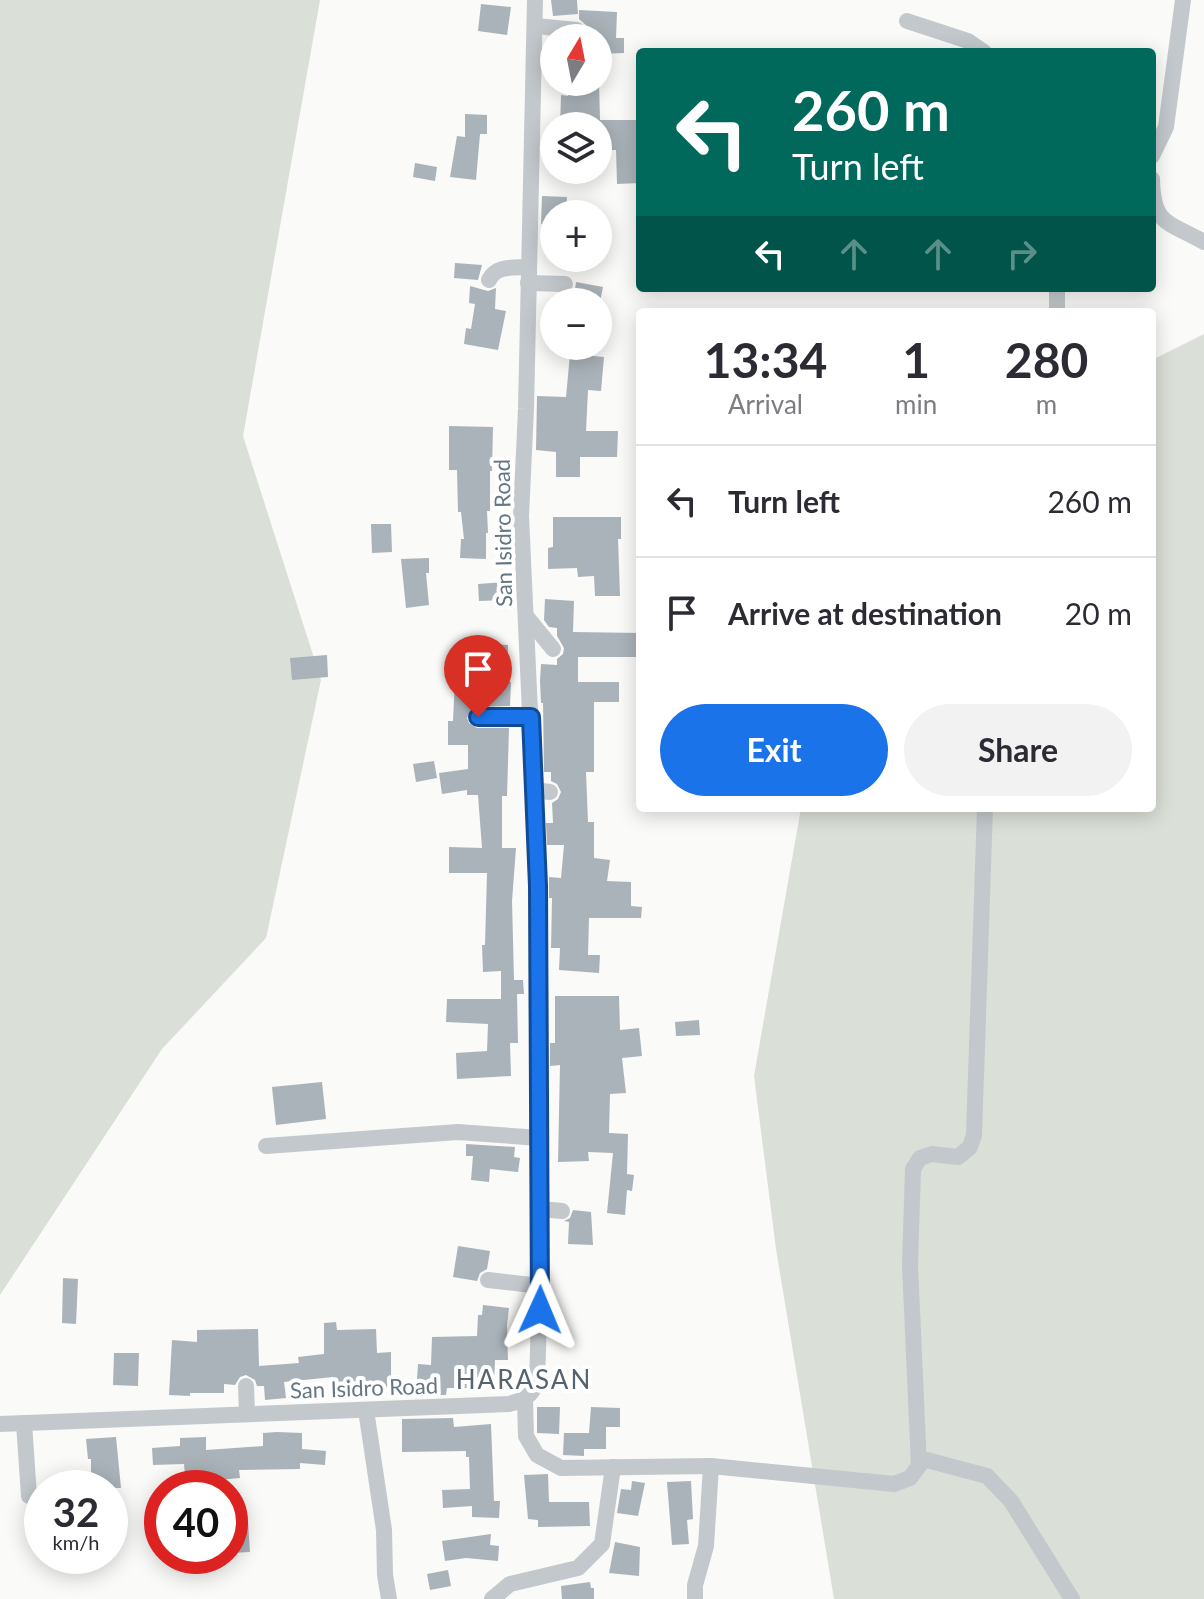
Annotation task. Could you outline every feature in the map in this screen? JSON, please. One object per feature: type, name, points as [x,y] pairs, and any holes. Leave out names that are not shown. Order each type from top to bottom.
[{"type":"street","name":"San Isidro Road","points":[[0,1424],[509,1404],[525,1400],[537,1382],[540,1286],[538,886],[542,791],[531,717],[521,516],[535,0]]},
{"type":"street","points":[[1156,148],[1166,127],[1183,0]]},
{"type":"street","points":[[907,21],[968,41],[978,48]]},
{"type":"street","points":[[536,26],[540,26]]},
{"type":"street","points":[[1156,212],[1204,242]]},
{"type":"street","points":[[489,280],[493,272],[499,269],[565,284]]},
{"type":"street","points":[[526,616],[553,649]]},
{"type":"street","points":[[478,717],[531,717]]},
{"type":"street","points":[[525,1400],[526,1436],[537,1455],[561,1468],[711,1466],[894,1484],[910,1478],[919,1466],[910,1265],[913,1169],[920,1158],[932,1154],[958,1157],[970,1147],[974,1135],[985,812]]},
{"type":"street","points":[[266,1146],[458,1132],[540,1138]]},
{"type":"street","points":[[540,1209],[562,1211]]},
{"type":"street","points":[[488,1280],[540,1286]]},
{"type":"street","points":[[246,1386],[247,1414]]},
{"type":"street","points":[[366,1410],[384,1530],[389,1599]]},
{"type":"street","points":[[24,1423],[27,1470]]},
{"type":"street","points":[[919,1458],[987,1476],[1011,1501],[1072,1599]]},
{"type":"street","points":[[695,1599],[695,1585],[706,1546],[711,1466]]},
{"type":"street","points":[[492,1599],[510,1584],[578,1568],[602,1544],[613,1467]]},
{"type":"shaded area","points":[[0,0],[320,0],[243,436],[321,680],[266,938],[162,1049],[0,1295]]},
{"type":"shaded area","points":[[1204,334],[1204,1599],[834,1599],[776,1249],[754,1076],[800,812],[1156,812],[1156,358]]},
{"type":"building","points":[[551,0],[577,0],[578,14],[553,16]]},
{"type":"building","points":[[481,4],[511,7],[507,35],[478,31]]},
{"type":"building","points":[[579,10],[617,12],[616,38],[624,38],[624,53],[612,53],[612,24],[585,24],[579,19]]},
{"type":"building","points":[[561,96],[599,96],[600,112],[560,112]]},
{"type":"building","points":[[465,114],[487,115],[487,134],[480,134],[476,180],[450,177],[457,136],[465,137]]},
{"type":"building","points":[[612,120],[636,120],[636,183],[617,184],[616,150],[612,150]]},
{"type":"building","points":[[415,163],[437,167],[435,181],[413,177]]},
{"type":"building","points":[[542,196],[567,197],[567,200],[542,200]]},
{"type":"building","points":[[455,263],[482,265],[478,280],[454,278]]},
{"type":"building","points":[[576,282],[603,287],[603,288],[575,288]]},
{"type":"building","points":[[470,286],[488,291],[496,288],[495,309],[506,311],[498,350],[464,344],[466,328],[471,329],[475,304],[469,303]]},
{"type":"building","points":[[569,360],[604,360],[601,391],[588,390],[586,431],[618,431],[617,457],[580,457],[580,477],[556,477],[556,452],[536,450],[537,396],[566,397]]},
{"type":"building","points":[[449,426],[493,427],[486,559],[460,558],[461,539],[464,539],[461,512],[458,512],[457,470],[449,470]]},
{"type":"building","points":[[553,517],[621,517],[621,539],[618,539],[620,596],[595,596],[594,576],[578,577],[577,568],[548,569],[548,548],[553,547]]},
{"type":"building","points":[[371,524],[391,524],[392,552],[372,553]]},
{"type":"building","points":[[429,558],[429,573],[426,573],[429,605],[406,608],[401,559]]},
{"type":"building","points":[[505,582],[506,600],[479,601],[478,584]]},
{"type":"building","points":[[545,599],[574,601],[573,632],[636,633],[636,657],[578,657],[578,682],[619,682],[619,702],[594,702],[594,772],[586,772],[588,822],[594,822],[594,858],[610,860],[607,881],[631,882],[631,906],[642,907],[641,918],[589,918],[588,955],[600,955],[599,973],[559,970],[560,948],[551,948],[552,898],[549,898],[549,877],[561,878],[564,845],[547,845],[546,823],[553,823],[552,803],[561,792],[557,784],[551,781],[551,772],[544,772],[540,681],[541,664],[557,665],[564,648],[557,636],[557,628],[549,627],[544,620]]},
{"type":"building","points":[[469,643],[508,645],[510,706],[473,707],[467,718],[477,728],[509,728],[507,796],[502,796],[502,848],[516,848],[512,901],[514,980],[523,980],[524,994],[517,994],[518,1043],[510,1043],[511,1076],[457,1079],[456,1053],[487,1051],[488,1024],[446,1022],[447,999],[501,999],[501,971],[483,972],[487,873],[449,873],[449,847],[482,848],[478,795],[467,795],[467,790],[442,794],[439,773],[468,769],[468,745],[448,745],[448,721],[453,721],[455,679],[467,680]]},
{"type":"building","points":[[327,655],[328,677],[292,680],[290,658]]},
{"type":"building","points":[[434,761],[437,778],[416,782],[413,764]]},
{"type":"building","points":[[555,996],[619,996],[620,1030],[639,1028],[642,1056],[622,1058],[626,1093],[610,1094],[609,1133],[628,1134],[627,1174],[634,1175],[632,1191],[627,1190],[625,1215],[607,1213],[613,1153],[588,1152],[589,1161],[558,1162],[560,1065],[550,1066],[550,1043],[555,1043]]},
{"type":"building","points":[[699,1020],[700,1035],[676,1036],[675,1022]]},
{"type":"building","points":[[322,1082],[326,1119],[276,1125],[272,1087]]},
{"type":"building","points":[[466,1144],[515,1147],[514,1157],[520,1158],[518,1172],[490,1169],[489,1182],[471,1180],[473,1156],[466,1156]]},
{"type":"building","points":[[573,1210],[591,1212],[593,1245],[568,1244],[569,1222],[564,1221],[570,1218]]},
{"type":"building","points":[[458,1246],[490,1251],[487,1269],[480,1273],[477,1281],[453,1277]]},
{"type":"building","points":[[63,1278],[78,1279],[76,1324],[62,1323]]},
{"type":"building","points":[[483,1305],[509,1308],[508,1360],[495,1360],[494,1382],[472,1382],[472,1388],[447,1388],[446,1395],[416,1395],[418,1364],[431,1365],[432,1337],[477,1336],[478,1315],[482,1315]]},
{"type":"building","points":[[336,1322],[337,1330],[376,1329],[377,1353],[391,1352],[391,1387],[375,1387],[375,1393],[332,1394],[333,1377],[284,1382],[286,1398],[265,1400],[264,1386],[257,1386],[255,1380],[246,1375],[240,1377],[235,1385],[224,1384],[224,1393],[169,1395],[172,1340],[197,1342],[197,1330],[258,1329],[259,1366],[299,1363],[298,1357],[324,1354],[324,1323]]},
{"type":"building","points":[[114,1353],[139,1353],[138,1386],[113,1385]]},
{"type":"building","points":[[537,1407],[560,1407],[559,1434],[537,1433]]},
{"type":"building","points":[[591,1407],[620,1408],[620,1427],[606,1427],[606,1449],[584,1449],[584,1456],[563,1455],[564,1433],[589,1433]]},
{"type":"building","points":[[453,1418],[454,1427],[491,1424],[494,1501],[500,1501],[499,1518],[472,1517],[472,1506],[443,1508],[442,1490],[470,1489],[466,1451],[402,1452],[402,1419]]},
{"type":"building","points":[[263,1433],[302,1433],[302,1449],[326,1451],[325,1465],[300,1463],[300,1469],[184,1470],[184,1464],[153,1465],[152,1448],[180,1446],[180,1438],[206,1437],[206,1450],[263,1446]]},
{"type":"building","points":[[116,1437],[119,1470],[91,1470],[86,1439]]},
{"type":"building","points":[[548,1474],[549,1502],[589,1502],[590,1526],[538,1527],[538,1520],[528,1519],[524,1475]]},
{"type":"building","points":[[632,1481],[645,1483],[638,1516],[617,1513],[621,1489],[631,1490]]},
{"type":"building","points":[[691,1481],[693,1519],[687,1520],[689,1544],[672,1545],[667,1482]]},
{"type":"building","points":[[491,1534],[490,1545],[499,1546],[498,1561],[466,1558],[445,1561],[442,1541]]},
{"type":"building","points":[[615,1542],[640,1547],[639,1576],[609,1573]]},
{"type":"building","points":[[448,1570],[451,1586],[430,1590],[427,1574]]},
{"type":"building","points":[[590,1582],[591,1588],[594,1588],[594,1599],[562,1599],[561,1586]]},
{"type":"district","name":"HARASAN","points":[[524,1380]]},
{"type":"route","points":[[478,717],[531,717],[538,886],[540,1310]]}]
